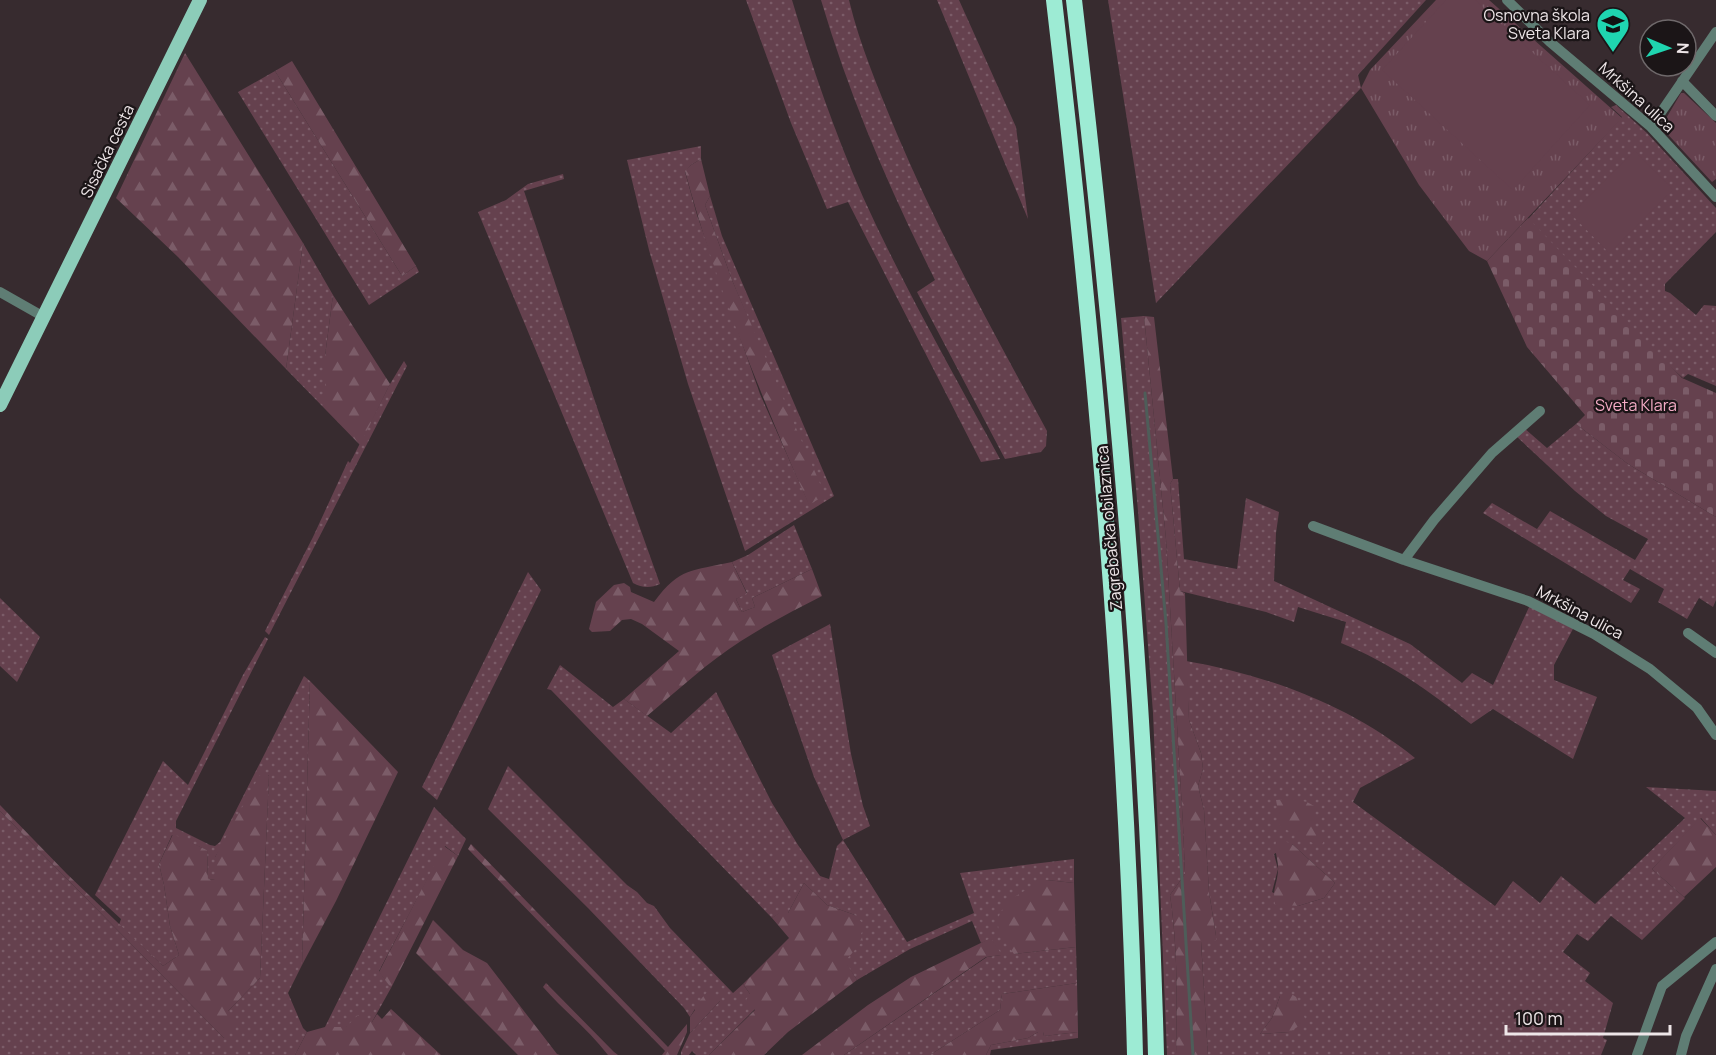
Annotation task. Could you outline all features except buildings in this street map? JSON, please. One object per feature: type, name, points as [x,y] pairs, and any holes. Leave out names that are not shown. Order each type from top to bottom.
[{"type":"highway","name":"Zagrebačka obilaznica","points":[[1054,0],[1099,424],[1122,757],[1135,1055]]},
{"type":"highway","name":"Zagrebačka obilaznica","points":[[1074,0],[1100,223],[1136,640],[1154,974],[1156,1055]]},
{"type":"main road","name":"Sisačka cesta","points":[[0,405],[200,0]]},
{"type":"street","name":"Mrkšina ulica","points":[[1507,0],[1550,42],[1651,127],[1716,197]]},
{"type":"street","points":[[1651,127],[1716,32]]},
{"type":"street","points":[[1682,81],[1716,116]]},
{"type":"street","points":[[0,292],[44,317]]},
{"type":"street","points":[[1404,560],[1434,520],[1491,453],[1539,411]]},
{"type":"street","name":"Mrkšina ulica","points":[[1313,526],[1404,560],[1528,601],[1594,634],[1650,669],[1697,708],[1716,735]]},
{"type":"street","points":[[1688,633],[1716,653]]},
{"type":"street","points":[[1637,1055],[1662,986],[1716,943]]},
{"type":"street","points":[[1681,1055],[1686,1036],[1716,969]]},
{"type":"green space","points":[[746,0],[792,0],[824,100],[863,197],[912,297],[1000,459],[981,462],[848,202],[827,209],[791,123]]},
{"type":"green space","points":[[821,0],[849,0],[870,68],[931,210],[1047,431],[1046,446],[1041,452],[1005,459],[917,292],[935,280],[872,142],[832,36]]},
{"type":"green space","points":[[937,0],[959,0],[1016,127],[1028,219]]},
{"type":"green space","points":[[1108,0],[1426,0],[1358,75],[1361,88],[1156,303]]},
{"type":"green space","points":[[1436,0],[1489,0],[1622,118],[1487,261],[1469,251],[1419,185],[1361,88],[1370,70]]},
{"type":"green space","points":[[1446,0],[1475,0],[1590,105],[1513,190],[1382,70]]},
{"type":"green space","points":[[185,53],[303,243],[286,369],[178,257],[116,198]]},
{"type":"green space","points":[[292,61],[416,266],[402,276],[275,71]]},
{"type":"green space","points":[[275,71],[402,276],[416,266],[419,272],[369,305],[238,92]]},
{"type":"green space","points":[[1681,93],[1684,93],[1716,123],[1716,179],[1712,182],[1661,127]]},
{"type":"green space","points":[[1616,105],[1647,133],[1716,208],[1716,232],[1665,284],[1665,291],[1696,315],[1704,305],[1716,306],[1716,386],[1688,374],[1683,378],[1517,231],[1622,117],[1611,107]]},
{"type":"green space","points":[[701,146],[701,159],[685,172],[697,215],[760,394],[809,504],[774,381],[732,280],[705,205],[710,196],[722,236],[834,496],[745,551],[688,384],[649,250],[627,160]]},
{"type":"green space","points":[[1635,151],[1673,190],[1609,253],[1571,214]]},
{"type":"green space","points":[[701,159],[710,196],[705,205],[732,280],[825,495],[809,505],[741,340],[697,214],[685,171]]},
{"type":"green space","points":[[563,174],[564,179],[524,191],[602,422],[660,584],[653,586],[643,587],[633,583],[478,212],[506,200],[528,184]]},
{"type":"green space","name":"Sveta Klara","points":[[1528,218],[1682,378],[1716,393],[1716,517],[1628,464],[1576,424],[1585,415],[1527,347],[1487,261]]},
{"type":"green space","points":[[303,243],[333,295],[325,356],[325,409],[286,369]]},
{"type":"green space","points":[[333,295],[390,384],[360,445],[325,409],[325,356]]},
{"type":"green space","points":[[1144,316],[1166,539],[1183,825],[1185,874],[1170,895],[1176,955],[1176,1055],[1167,1055],[1153,713],[1121,318]]},
{"type":"green space","points":[[1144,316],[1154,317],[1173,479],[1170,484],[1180,591],[1185,593],[1189,720],[1201,753],[1203,769],[1198,786],[1204,810],[1209,892],[1216,936],[1216,940],[1201,942],[1208,1055],[1176,1055],[1176,955],[1170,895],[1185,874],[1183,825],[1166,539]]},
{"type":"green space","points":[[404,361],[407,366],[269,635],[265,631],[313,537],[348,461],[350,463]]},
{"type":"green space","points":[[1576,424],[1628,464],[1716,517],[1716,600],[1713,607],[1699,598],[1687,619],[1658,602],[1664,589],[1630,569],[1623,580],[1640,589],[1631,603],[1483,513],[1492,503],[1537,529],[1550,511],[1635,560],[1648,539],[1606,516],[1575,491],[1516,436],[1524,428],[1547,448]]},
{"type":"green space","points":[[1173,479],[1178,479],[1184,559],[1237,569],[1246,498],[1279,512],[1274,581],[1410,644],[1462,683],[1472,673],[1493,685],[1530,605],[1574,627],[1554,665],[1554,680],[1597,697],[1573,759],[1493,709],[1471,724],[1409,679],[1377,660],[1341,643],[1346,622],[1298,607],[1294,622],[1266,612],[1180,591],[1170,484]]},
{"type":"green space","points":[[794,525],[812,569],[752,598],[755,607],[742,612],[736,599],[747,593],[732,562],[748,555]]},
{"type":"green space","points":[[732,562],[747,594],[736,599],[742,612],[755,607],[752,598],[812,569],[822,596],[729,649],[647,716],[624,699],[679,651],[642,624],[631,619],[622,620],[610,631],[592,632],[589,629],[596,602],[614,585],[624,583],[630,587],[631,592],[654,602],[680,576],[697,569]]},
{"type":"green space","points":[[528,572],[541,590],[437,800],[422,787]]},
{"type":"green space","points":[[0,598],[40,637],[17,682],[0,666]]},
{"type":"green space","points":[[830,624],[851,754],[870,826],[843,840],[814,777],[772,655]]},
{"type":"green space","points":[[265,637],[268,639],[176,821],[176,828],[210,845],[215,846],[220,842],[304,676],[310,681],[302,965],[288,993],[303,1028],[307,1032],[295,1055],[0,1055],[0,811],[224,1038],[228,1011],[260,978],[269,775],[215,857],[215,880],[208,879],[207,850],[172,835],[159,864],[170,926],[179,955],[163,966],[119,925],[121,919],[95,895],[163,761],[188,785],[243,675]]},
{"type":"green space","points":[[1186,661],[1278,684],[1336,708],[1364,723],[1415,758],[1360,788],[1353,802],[1495,906],[1513,881],[1540,903],[1561,876],[1595,904],[1685,818],[1646,787],[1716,791],[1716,835],[1701,818],[1652,869],[1685,898],[1642,940],[1611,916],[1588,941],[1577,934],[1563,952],[1590,973],[1585,981],[1613,1003],[1603,1038],[1607,1040],[1601,1055],[1208,1055],[1201,941],[1216,936],[1209,892],[1204,810],[1198,786],[1203,769],[1201,753],[1189,720]],"holes":[[[1292,844],[1335,883],[1324,898],[1298,906],[1272,892],[1278,869],[1274,854]],[[1280,996],[1290,1032],[1260,1034],[1272,1018]]]},
{"type":"green space","points":[[560,665],[613,707],[624,699],[671,733],[716,692],[772,803],[820,876],[829,879],[837,846],[843,840],[907,942],[974,913],[960,873],[1074,859],[1074,883],[1047,880],[1014,954],[1076,947],[1077,983],[1002,994],[1000,1010],[930,1055],[844,1055],[987,957],[1001,955],[991,939],[981,943],[972,921],[910,949],[857,980],[844,961],[861,934],[855,915],[827,905],[804,883],[788,913],[780,913],[772,918],[551,690],[547,689]]},
{"type":"green space","points":[[310,681],[398,772],[336,901],[302,965]]},
{"type":"green space","points":[[508,766],[627,885],[647,903],[654,906],[670,928],[733,993],[743,984],[750,994],[755,1009],[709,1055],[696,1055],[692,1051],[689,1055],[681,1055],[681,1052],[690,1033],[720,1001],[695,1009],[690,1017],[588,908],[488,809]]},
{"type":"green space","points":[[262,771],[269,776],[260,978],[228,1011],[236,1025],[224,1038],[0,811],[0,805],[67,874],[163,966],[179,955],[170,926],[159,864],[173,834],[207,850],[208,879],[215,880],[215,857]]},
{"type":"green space","points":[[1292,799],[1314,806],[1314,827],[1326,836],[1321,847],[1279,826],[1276,800]]},
{"type":"green space","points":[[434,807],[466,839],[458,856],[445,846],[379,971],[391,988],[372,1022],[346,1027],[325,1027]]},
{"type":"green space","points":[[1700,818],[1716,835],[1716,867],[1684,897],[1652,869]]},
{"type":"green space","points":[[1276,842],[1292,844],[1335,883],[1324,898],[1298,906],[1275,904],[1274,891],[1278,867]]},
{"type":"green space","points":[[471,844],[668,1047],[687,1024],[687,1032],[677,1055],[662,1055],[665,1051],[468,849]]},
{"type":"green space","points":[[444,846],[458,856],[391,988],[379,972]]},
{"type":"green space","points":[[1047,880],[1074,883],[1076,947],[1014,954],[1000,933],[998,925],[1002,909],[1015,897]]},
{"type":"green space","points":[[804,883],[827,905],[855,915],[865,926],[861,934],[863,941],[845,961],[857,980],[788,1032],[764,1055],[709,1055],[755,1010],[746,1000],[750,994],[743,984],[789,938],[772,918],[779,913],[788,913]]},
{"type":"green space","points":[[433,920],[463,950],[487,963],[560,1055],[518,1055],[416,953]]},
{"type":"green space","points":[[991,938],[1002,955],[986,957],[844,1055],[802,1055],[868,1005],[911,977]]},
{"type":"green space","points":[[546,983],[618,1055],[608,1055],[543,987]]},
{"type":"green space","points":[[1077,983],[1078,1032],[1044,1036],[1043,1032],[1038,1032],[1028,1038],[991,1045],[986,1055],[930,1055],[1000,1010],[1002,994]]},
{"type":"green space","points":[[709,990],[720,1001],[690,1033],[690,1017],[695,1010],[694,1007]]},
{"type":"green space","points":[[1287,991],[1296,997],[1306,1021],[1290,1032],[1260,1034],[1272,1018],[1280,996]]},
{"type":"green space","points":[[391,1009],[441,1055],[295,1055],[307,1032],[325,1027],[346,1027],[358,1015],[372,1022],[377,1014],[382,1019]]},
{"type":"green space","points":[[1038,1032],[1043,1032],[1044,1036],[1078,1032],[1078,1038],[991,1050],[990,1055],[986,1055],[991,1045],[1028,1038]]},
{"type":"waterway","points":[[1145,393],[1166,623],[1193,1055]]},
{"type":"place","name":"Osnovna škola Sveta Klara","points":[[1613,53]]}]
